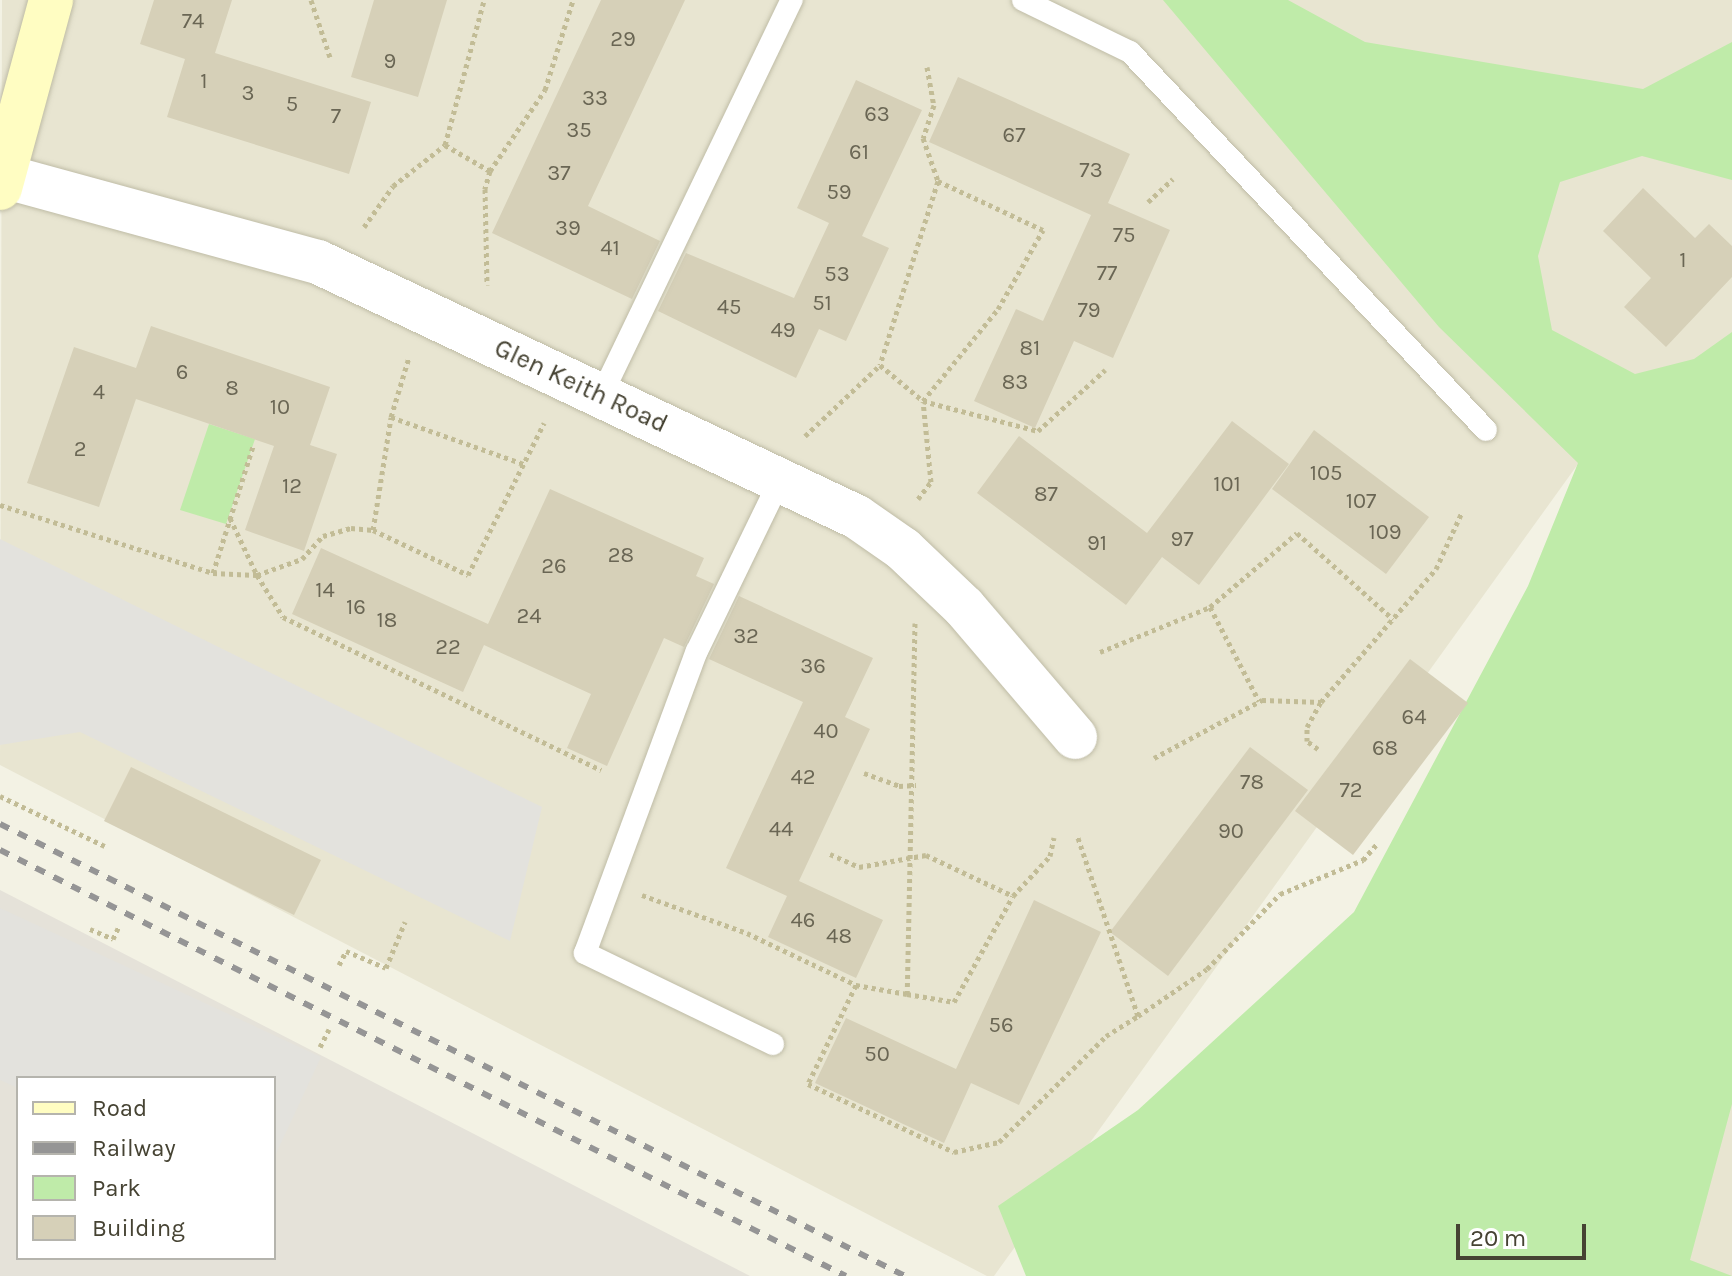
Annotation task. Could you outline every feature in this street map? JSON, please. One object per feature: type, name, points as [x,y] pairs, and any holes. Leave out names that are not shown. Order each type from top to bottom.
[{"type":"street","points":[[2,182],[51,0]]},
{"type":"street","name":"Glen Keith Road","points":[[2,182],[318,262],[857,517],[903,549],[964,607],[1075,737]]},
{"type":"lane","points":[[601,396],[792,0]]},
{"type":"lane","points":[[1023,0],[1130,52],[1486,430]]},
{"type":"lane","points":[[773,1044],[585,953],[697,651],[780,480]]},
{"type":"path","points":[[311,0],[330,57]]},
{"type":"path","points":[[364,227],[393,186],[445,145],[484,0]]},
{"type":"path","points":[[487,285],[485,189],[490,171],[545,90],[561,53],[573,0]]},
{"type":"path","points":[[805,436],[880,365],[938,181],[923,138],[934,105],[927,67]]},
{"type":"path","points":[[445,145],[490,171]]},
{"type":"path","points":[[1148,202],[1173,179]]},
{"type":"path","points":[[918,499],[931,482],[923,401],[998,309],[1043,230],[938,181]]},
{"type":"path","points":[[373,530],[391,417],[409,357]]},
{"type":"path","points":[[880,365],[923,401],[1038,431],[1105,370]]},
{"type":"path","points":[[391,417],[524,464]]},
{"type":"path","points":[[0,505],[213,573],[257,575],[302,559],[323,536],[373,530],[468,575],[544,423]]},
{"type":"path","points":[[213,573],[253,446]]},
{"type":"path","points":[[1318,749],[1307,741],[1307,727],[1321,702],[1436,569],[1462,512]]},
{"type":"path","points":[[230,518],[257,575],[283,617],[601,770]]},
{"type":"path","points":[[1100,652],[1210,607],[1297,533],[1393,619]]},
{"type":"path","points":[[1210,607],[1259,701]]},
{"type":"path","points":[[907,994],[915,855],[916,785],[911,690],[916,622]]},
{"type":"path","points":[[1154,758],[1259,701],[1321,702]]},
{"type":"path","points":[[864,773],[916,785]]},
{"type":"path","points":[[0,796],[105,846]]},
{"type":"path","points":[[1077,835],[1138,1016]]},
{"type":"path","points":[[642,895],[747,933],[856,985],[954,1002],[1013,896],[1050,856],[1054,837]]},
{"type":"path","points":[[856,985],[808,1084],[954,1152],[999,1142],[1106,1036],[1207,969],[1280,894],[1363,860],[1377,844]]},
{"type":"path","points":[[830,854],[859,867],[915,855],[1013,896]]},
{"type":"path","points":[[339,965],[346,951],[386,968],[405,922]]},
{"type":"path","points":[[90,929],[113,939],[119,926]]},
{"type":"path","points":[[320,1047],[329,1029]]},
{"type":"shaded area","points":[[2,0],[1732,0],[1732,514],[1578,464],[994,1276],[987,1276],[0,765]]},
{"type":"shaded area","points":[[0,539],[542,807],[510,941],[80,732],[0,745]]},
{"type":"shaded area","points":[[0,890],[750,1276],[0,1276]]},
{"type":"shaded area","points":[[0,908],[321,1057],[276,1154],[276,1076],[16,1076],[16,1087],[0,1080]]},
{"type":"shaded area","points":[[1732,931],[1732,1276],[1600,1276]]},
{"type":"green space","points":[[1163,0],[1288,0],[1365,42],[1643,89],[1732,42],[1732,180],[1642,156],[1560,182],[1538,256],[1552,330],[1635,374],[1694,359],[1732,332],[1732,1104],[1690,1260],[1732,1276],[1026,1276],[998,1206],[1138,1110],[1354,912],[1528,586],[1578,463],[1439,327]]},
{"type":"green space","points":[[209,424],[255,439],[226,524],[180,510]]},
{"type":"building","points":[[154,0],[232,0],[215,53],[371,102],[349,174],[167,117],[185,59],[140,44]]},
{"type":"building","points":[[374,0],[447,0],[418,97],[351,77]]},
{"type":"building","points":[[601,0],[685,0],[588,206],[660,241],[632,299],[492,233]]},
{"type":"building","points":[[958,77],[1130,154],[1108,203],[1170,230],[1113,358],[1074,341],[1035,428],[974,401],[1016,309],[1043,321],[1091,215],[929,142]]},
{"type":"building","points":[[856,80],[922,110],[862,236],[889,248],[846,341],[819,329],[796,378],[658,311],[686,253],[794,298],[829,223],[797,208]]},
{"type":"building","points":[[1643,188],[1695,238],[1709,224],[1732,246],[1732,277],[1666,347],[1624,307],[1651,278],[1603,231]]},
{"type":"building","points":[[151,326],[330,387],[310,445],[337,454],[304,551],[245,530],[274,446],[136,399],[99,507],[27,483],[74,347],[136,368]]},
{"type":"building","points":[[1232,421],[1289,464],[1199,585],[1162,557],[1126,605],[977,493],[1019,436],[1147,533]]},
{"type":"building","points":[[1314,430],[1429,517],[1386,574],[1272,489]]},
{"type":"building","points":[[550,489],[704,558],[696,576],[714,584],[684,647],[664,638],[607,766],[567,748],[591,694],[484,645],[463,692],[292,614],[321,548],[488,624]]},
{"type":"building","points":[[739,596],[873,658],[845,717],[870,729],[799,881],[883,920],[856,978],[768,937],[787,896],[726,868],[803,702],[709,659]]},
{"type":"building","points":[[1410,659],[1468,703],[1353,855],[1295,811]]},
{"type":"building","points":[[1250,747],[1308,790],[1168,976],[1110,932]]},
{"type":"building","points":[[131,767],[321,860],[294,915],[104,821]]},
{"type":"building","points":[[1034,900],[1101,932],[1019,1105],[971,1083],[944,1143],[815,1083],[846,1018],[956,1069]]},
{"type":"railway","points":[[0,824],[905,1276]]},
{"type":"railway","points":[[0,850],[846,1276]]}]
